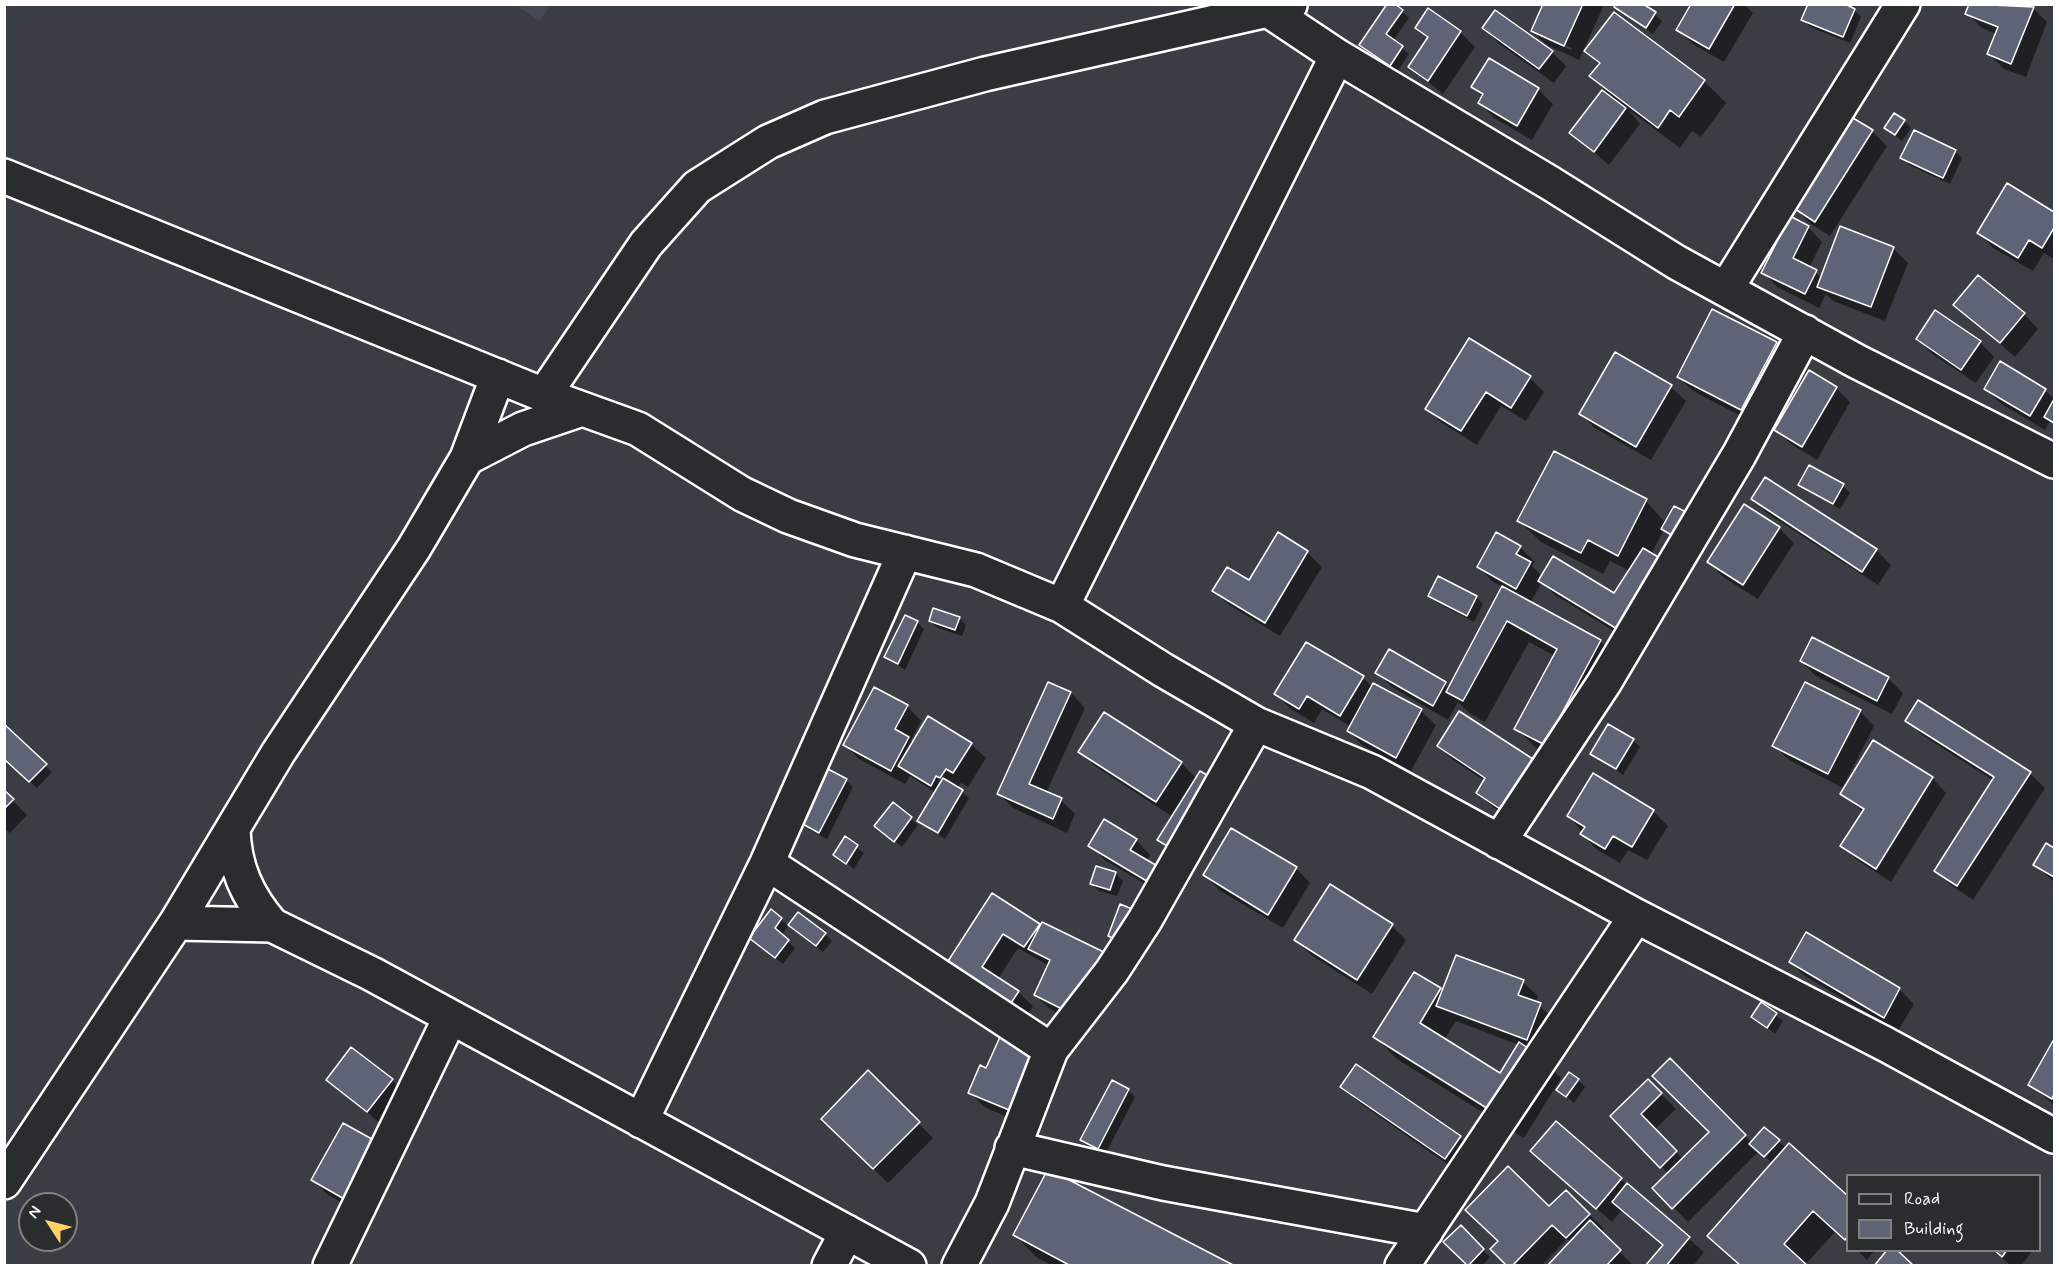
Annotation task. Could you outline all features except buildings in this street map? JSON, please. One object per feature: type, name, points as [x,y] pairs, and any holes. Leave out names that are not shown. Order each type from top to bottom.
[{"type":"street","points":[[1726,289],[1903,4]]},
{"type":"street","points":[[544,395],[646,244],[697,187],[768,142],[825,117],[985,74],[1280,7],[1337,56],[1540,176],[1676,262],[1805,332],[2055,461]]},
{"type":"street","points":[[1062,606],[1337,56]]},
{"type":"street","points":[[4,176],[544,395],[638,429],[742,494],[788,516],[855,540],[976,570],[1062,606],[1163,670],[1256,724],[1372,772],[1636,916],[1885,1044],[2055,1136]]},
{"type":"street","points":[[1499,842],[1604,683],[1739,455],[1805,332]]},
{"type":"street","points":[[4,1182],[176,922],[278,753],[414,548],[467,458],[498,376]]},
{"type":"street","points":[[467,458],[523,429],[582,409]]},
{"type":"street","points":[[641,1121],[767,863],[905,552]]},
{"type":"street","points":[[959,1266],[992,1203],[1051,1050],[1112,971],[1145,920],[1256,724]]},
{"type":"street","points":[[233,829],[234,855],[241,877],[255,905],[272,925],[372,974],[909,1266]]},
{"type":"street","points":[[767,863],[1051,1050]]},
{"type":"street","points":[[1402,1266],[1636,916]]},
{"type":"street","points":[[176,922],[272,925]]},
{"type":"street","points":[[330,1266],[450,1018]]},
{"type":"street","points":[[1012,1148],[1163,1183],[1426,1231]]},
{"type":"street","points":[[829,1266],[847,1232]]},
{"type":"shaded area","points":[[516,5],[551,5],[539,21]]}]
